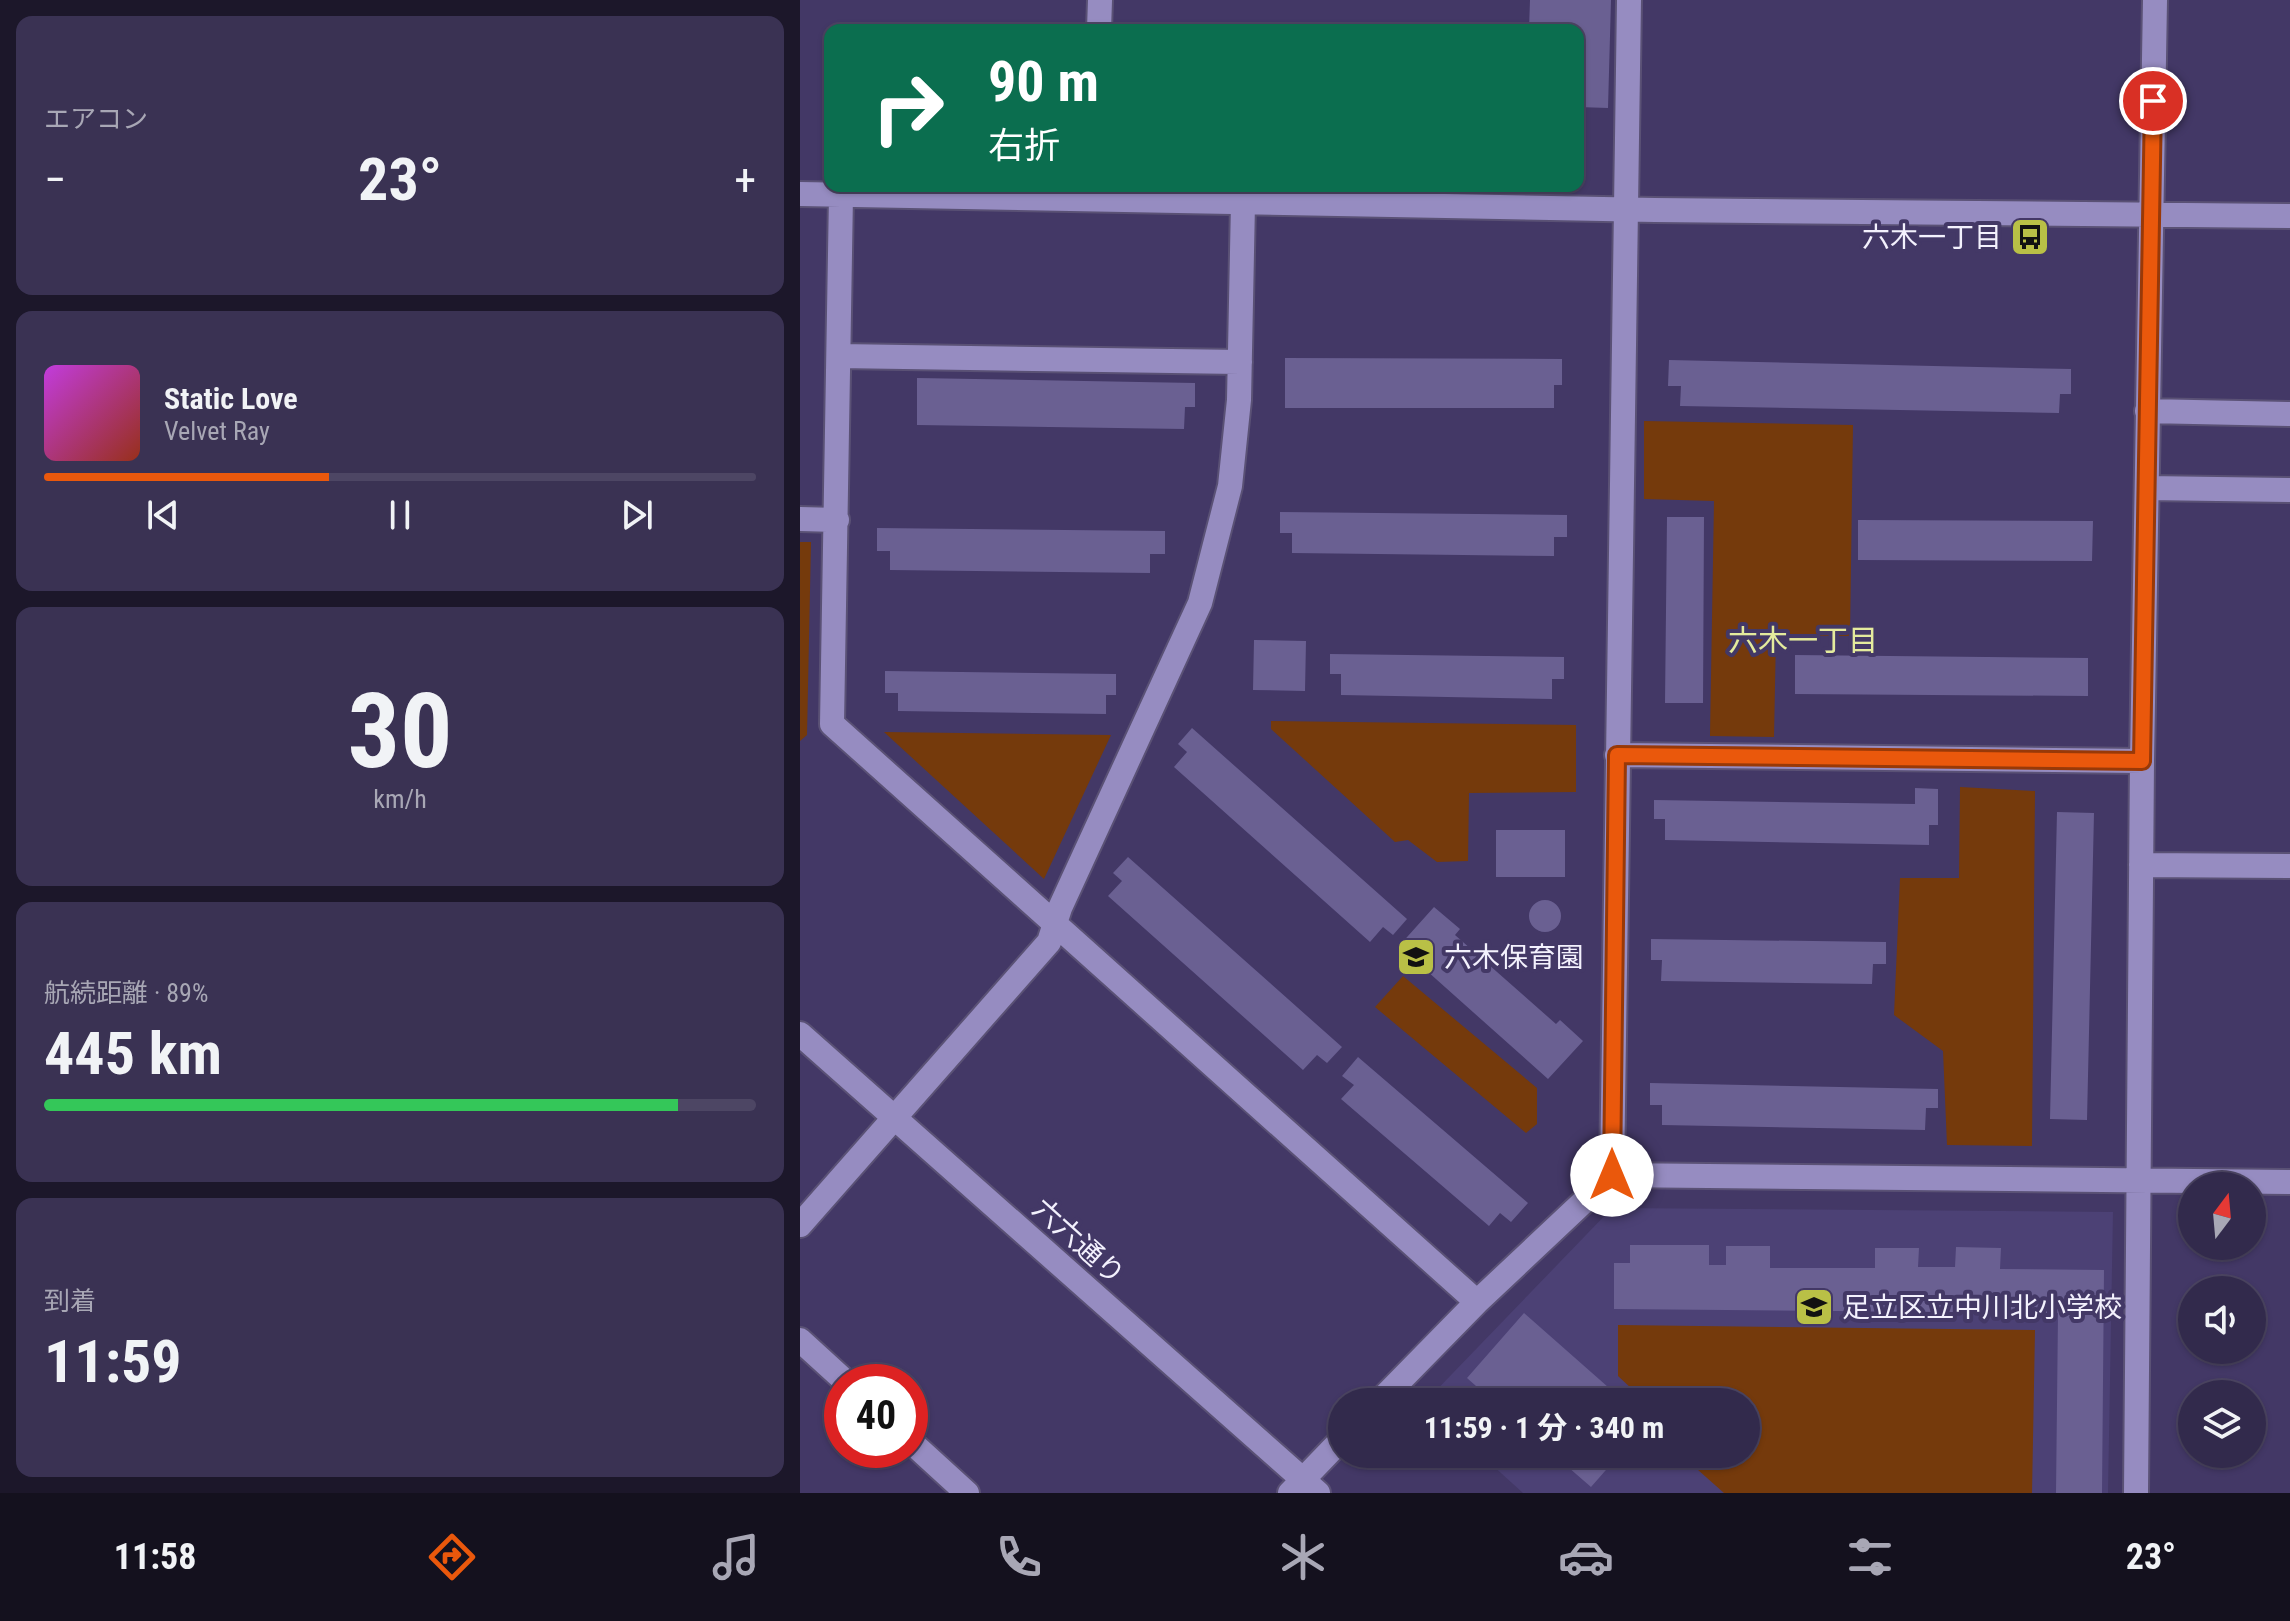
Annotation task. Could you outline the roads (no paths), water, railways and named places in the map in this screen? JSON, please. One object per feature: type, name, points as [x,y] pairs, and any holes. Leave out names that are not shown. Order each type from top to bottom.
[{"type":"street","points":[[1099,24],[1100,0]]},
{"type":"street","points":[[1612,1175],[1629,0]]},
{"type":"street","points":[[2136,1493],[2142,761],[2155,0]]},
{"type":"street","points":[[800,194],[1097,193],[1243,203],[2290,216]]},
{"type":"street","points":[[841,195],[832,724],[1477,1302]]},
{"type":"street","points":[[800,1225],[1049,942],[1054,922],[1200,603],[1230,486],[1240,362],[1243,203]]},
{"type":"street","points":[[839,356],[1240,362]]},
{"type":"street","points":[[2147,411],[2290,414]]},
{"type":"street","points":[[2147,488],[2290,490]]},
{"type":"street","points":[[800,519],[837,520]]},
{"type":"street","points":[[1617,755],[2142,761]]},
{"type":"street","points":[[2141,865],[2290,866]]},
{"type":"street","name":"六六通り","points":[[800,1034],[1304,1489]]},
{"type":"street","points":[[1393,1388],[1477,1302],[1612,1175],[2290,1182]]},
{"type":"street","points":[[800,1340],[826,1364]]},
{"type":"street","points":[[928,1457],[967,1493]]},
{"type":"street","points":[[1304,1489],[1328,1457]]},
{"type":"place","name":"六木一丁目","points":[[2030,237]]},
{"type":"place","name":"六木保育園","points":[[1416,957]]},
{"type":"place","name":"足立区立中川北小学校","points":[[1814,1307]]},
{"type":"district","name":"六木一丁目","points":[[1803,641]]}]
